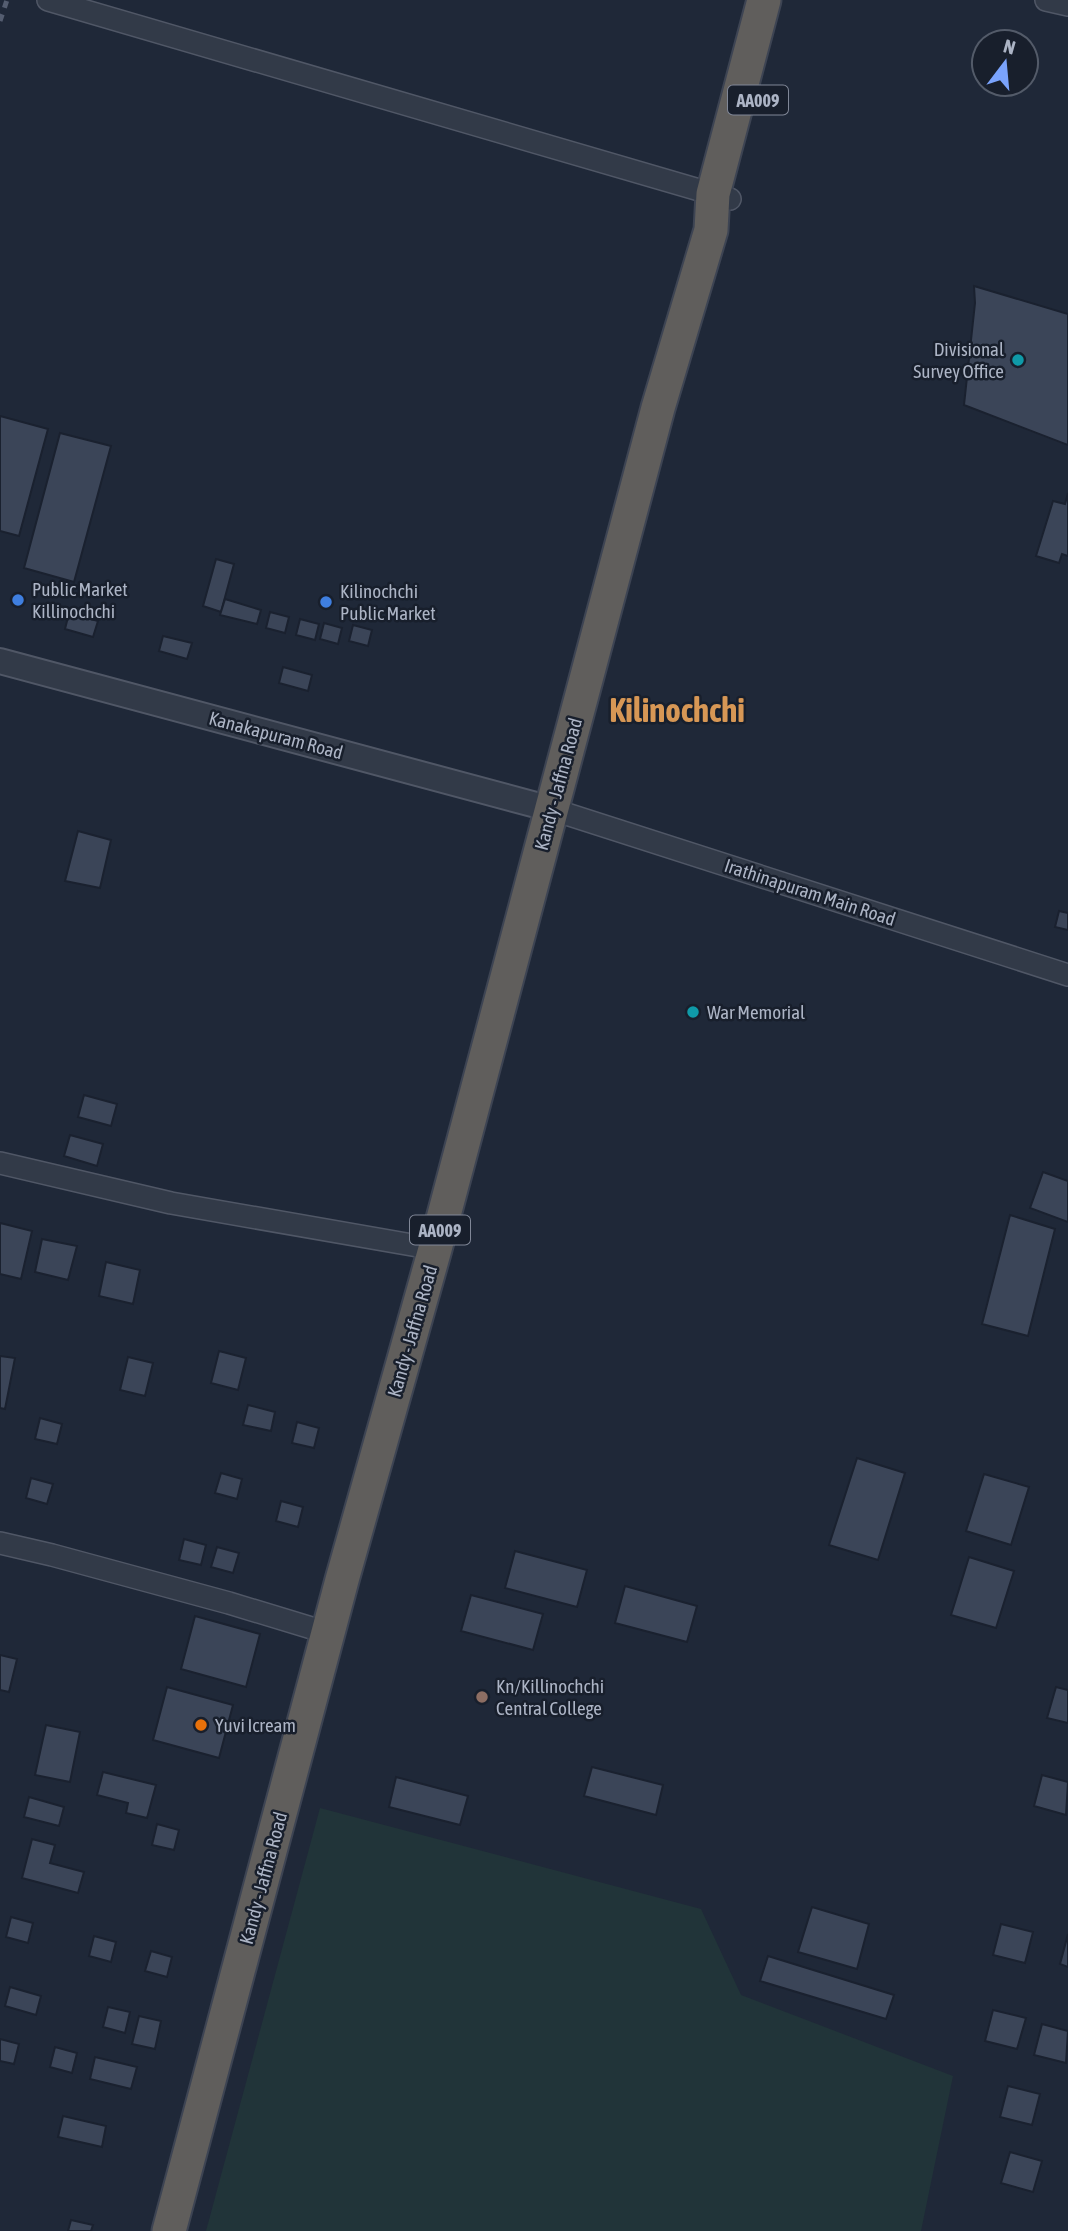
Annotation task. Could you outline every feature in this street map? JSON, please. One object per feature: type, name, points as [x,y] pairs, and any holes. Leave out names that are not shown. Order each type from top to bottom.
[{"type":"highway","name":"Kandy - Jaffna Road","points":[[722,197],[764,0]]},
{"type":"highway","name":"Kandy - Jaffna Road","points":[[169,2231],[328,1633],[435,1249],[658,408],[711,230],[786,0]]},
{"type":"street","points":[[48,0],[722,197]]},
{"type":"street","points":[[1046,0],[1068,5]]},
{"type":"street","name":"Kanakapuram Road","points":[[0,661],[551,809]]},
{"type":"street","name":"Irathinapuram Main Road","points":[[551,809],[1068,975]]},
{"type":"street","points":[[0,1163],[171,1203],[435,1249]]},
{"type":"street","points":[[0,1543],[204,1596],[328,1633]]},
{"type":"green space","points":[[320,1808],[701,1909],[741,1995],[953,2076],[921,2231],[206,2231]]},
{"type":"building","name":"Divisional Survey Office","points":[[974,286],[1068,314],[1068,445],[964,405],[975,303]]},
{"type":"building","points":[[0,416],[48,429],[19,536],[0,531]]},
{"type":"building","points":[[60,433],[111,446],[74,582],[24,568]]},
{"type":"building","points":[[1068,493],[1068,556],[1062,554],[1059,563],[1036,556],[1053,501],[1065,504]]},
{"type":"building","points":[[216,559],[234,564],[221,612],[203,606]]},
{"type":"building","points":[[225,599],[261,610],[257,624],[220,615]]},
{"type":"building","points":[[270,612],[289,617],[285,633],[266,628]]},
{"type":"building","points":[[69,613],[98,621],[93,637],[65,629]]},
{"type":"building","points":[[300,619],[319,624],[315,640],[296,635]]},
{"type":"building","points":[[324,623],[342,628],[338,644],[320,639]]},
{"type":"building","points":[[353,625],[372,630],[368,646],[349,641]]},
{"type":"building","points":[[163,636],[192,643],[187,659],[159,651]]},
{"type":"building","points":[[283,667],[312,675],[308,691],[279,683]]},
{"type":"building","points":[[78,831],[111,840],[100,888],[65,881]]},
{"type":"building","points":[[1059,911],[1068,913],[1068,930],[1055,927]]},
{"type":"building","points":[[84,1095],[117,1104],[111,1126],[78,1117]]},
{"type":"building","points":[[70,1135],[103,1144],[97,1166],[64,1156]]},
{"type":"building","points":[[1043,1172],[1068,1181],[1068,1222],[1030,1208]]},
{"type":"building","points":[[1010,1215],[1055,1229],[1028,1336],[982,1324]]},
{"type":"building","points":[[0,1223],[32,1231],[21,1279],[0,1274]]},
{"type":"building","points":[[42,1239],[77,1246],[68,1280],[35,1272]]},
{"type":"building","points":[[106,1262],[140,1270],[133,1304],[99,1296]]},
{"type":"building","points":[[219,1351],[246,1358],[238,1390],[211,1383]]},
{"type":"building","points":[[0,1356],[15,1358],[5,1409],[0,1408]]},
{"type":"building","points":[[128,1357],[153,1363],[145,1396],[120,1390]]},
{"type":"building","points":[[248,1405],[275,1412],[271,1431],[243,1425]]},
{"type":"building","points":[[40,1418],[62,1424],[57,1444],[35,1439]]},
{"type":"building","points":[[297,1422],[319,1428],[314,1448],[292,1443]]},
{"type":"building","points":[[857,1458],[905,1473],[878,1560],[829,1545]]},
{"type":"building","points":[[221,1473],[242,1479],[237,1499],[215,1493]]},
{"type":"building","points":[[984,1474],[1029,1487],[1011,1545],[966,1531]]},
{"type":"building","points":[[31,1478],[53,1484],[47,1504],[26,1498]]},
{"type":"building","points":[[281,1501],[303,1507],[298,1527],[276,1521]]},
{"type":"building","points":[[184,1539],[206,1545],[201,1565],[179,1560]]},
{"type":"building","points":[[217,1547],[239,1553],[233,1573],[211,1567]]},
{"type":"building","points":[[515,1551],[587,1570],[577,1607],[505,1588]]},
{"type":"building","points":[[969,1557],[1014,1571],[996,1628],[951,1615]]},
{"type":"building","points":[[625,1586],[697,1606],[687,1642],[615,1623]]},
{"type":"building","points":[[471,1595],[543,1614],[533,1650],[461,1631]]},
{"type":"building","points":[[195,1616],[260,1634],[246,1687],[181,1669]]},
{"type":"building","points":[[0,1655],[17,1659],[9,1692],[0,1690]]},
{"type":"building","points":[[167,1687],[233,1705],[219,1758],[153,1740]]},
{"type":"building","points":[[1056,1687],[1068,1690],[1068,1723],[1047,1718]]},
{"type":"building","points":[[46,1725],[80,1732],[70,1782],[35,1775]]},
{"type":"building","points":[[592,1767],[663,1785],[656,1815],[584,1796]]},
{"type":"building","points":[[103,1772],[156,1785],[147,1818],[126,1813],[128,1803],[97,1795]]},
{"type":"building","points":[[1042,1775],[1068,1782],[1066,1815],[1034,1806]]},
{"type":"building","points":[[396,1777],[468,1796],[460,1825],[389,1807]]},
{"type":"building","points":[[29,1797],[64,1807],[59,1826],[24,1817]]},
{"type":"building","points":[[157,1824],[179,1830],[174,1850],[152,1845]]},
{"type":"building","points":[[32,1839],[55,1845],[50,1863],[84,1872],[78,1893],[22,1878]]},
{"type":"building","points":[[812,1907],[869,1924],[857,1969],[798,1952]]},
{"type":"building","points":[[11,1917],[33,1923],[28,1943],[6,1937]]},
{"type":"building","points":[[1001,1924],[1033,1932],[1025,1963],[993,1955]]},
{"type":"building","points":[[1068,1934],[1068,1967],[1060,1964]]},
{"type":"building","points":[[94,1936],[116,1942],[111,1962],[89,1956]]},
{"type":"building","points":[[151,1951],[172,1957],[167,1977],[145,1971]]},
{"type":"building","points":[[768,1956],[894,1995],[886,2019],[760,1981]]},
{"type":"building","points":[[10,1987],[41,1996],[36,2015],[5,2006]]},
{"type":"building","points":[[108,2007],[130,2012],[125,2033],[103,2027]]},
{"type":"building","points":[[993,2010],[1026,2018],[1017,2049],[985,2041]]},
{"type":"building","points":[[139,2016],[161,2021],[155,2049],[132,2044]]},
{"type":"building","points":[[1042,2024],[1068,2031],[1066,2063],[1034,2055]]},
{"type":"building","points":[[0,2039],[19,2044],[14,2064],[0,2061]]},
{"type":"building","points":[[55,2047],[77,2053],[72,2073],[50,2067]]},
{"type":"building","points":[[95,2057],[137,2067],[131,2089],[90,2079]]},
{"type":"building","points":[[1008,2086],[1040,2094],[1032,2125],[1000,2117]]},
{"type":"building","points":[[63,2116],[106,2126],[102,2147],[58,2137]]},
{"type":"building","points":[[1010,2152],[1042,2161],[1033,2192],[1001,2183]]},
{"type":"building","points":[[71,2220],[93,2225],[91,2231],[68,2231]]},
{"type":"railway","points":[[0,21],[7,0]]},
{"type":"place","name":"Divisional Survey Office","points":[[1018,360]]},
{"type":"place","name":"Public Market Killinochchi","points":[[18,600]]},
{"type":"place","name":"Kilinochchi Public Market","points":[[326,602]]},
{"type":"place","name":"War Memorial","points":[[693,1012]]},
{"type":"place","name":"Kn/Killinochchi Central College","points":[[482,1697]]},
{"type":"place","name":"Yuvi Icream","points":[[201,1725]]},
{"type":"district","name":"Kilinochchi","points":[[677,710]]}]
